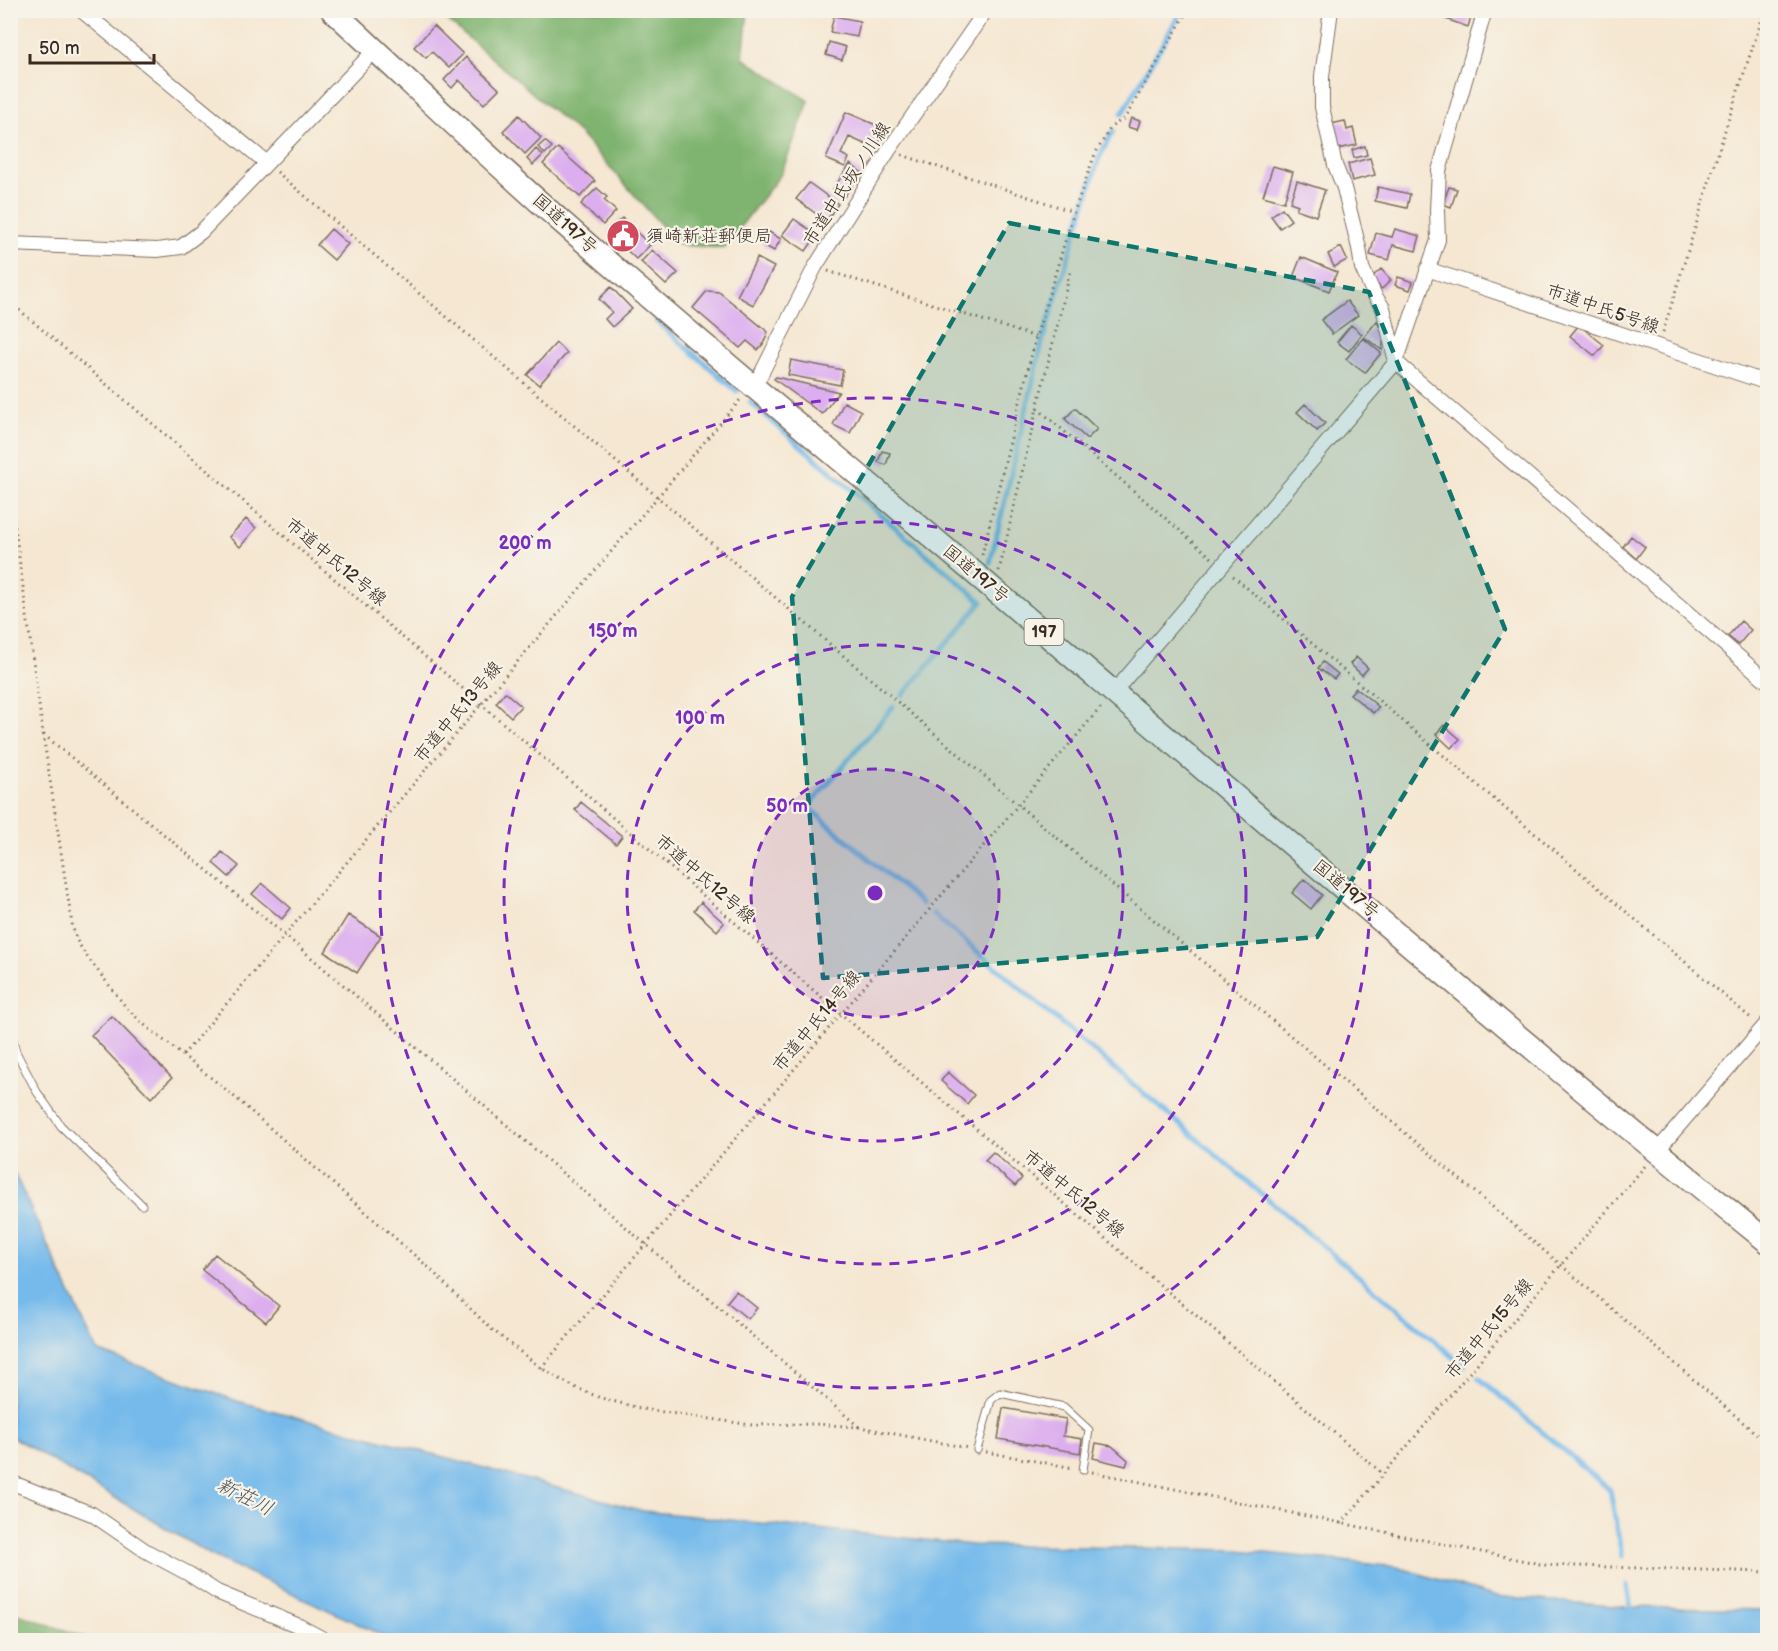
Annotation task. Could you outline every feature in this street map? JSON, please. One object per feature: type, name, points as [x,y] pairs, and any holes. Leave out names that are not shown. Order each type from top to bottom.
[{"type":"highway","name":"国道197号","points":[[332,10],[560,220],[752,386],[1656,1152],[1767,1242]]},
{"type":"street","points":[[81,10],[267,163]]},
{"type":"street","name":"市道中氏坂ノ川線","points":[[752,386],[815,267],[889,150],[986,10]]},
{"type":"street","points":[[1331,10],[1322,76],[1322,107],[1335,165],[1344,188],[1359,248],[1362,268],[1383,308],[1396,362],[1767,682]]},
{"type":"street","points":[[1114,692],[1396,362],[1438,240],[1439,171],[1485,10]]},
{"type":"street","points":[[10,244],[157,250],[181,247],[201,232],[375,50]]},
{"type":"street","name":"市道中氏5号線","points":[[1427,269],[1767,383]]},
{"type":"street","points":[[1656,1152],[1765,1025]]},
{"type":"street","points":[[10,1482],[92,1514],[146,1551],[217,1592],[299,1626],[325,1641]]},
{"type":"lane","points":[[10,1028],[16,1052],[37,1092],[61,1126],[142,1205]]},
{"type":"lane","points":[[977,1450],[991,1400],[1000,1393],[1064,1407],[1081,1422],[1089,1430],[1083,1470]]},
{"type":"path","points":[[976,574],[1035,338],[1074,212],[1095,154],[1111,126],[1125,118],[1188,10]]},
{"type":"path","points":[[1658,347],[1726,126],[1765,10]]},
{"type":"path","points":[[889,150],[1074,212]]},
{"type":"path","points":[[267,163],[1561,1265],[1767,1444]]},
{"type":"path","points":[[815,267],[1035,338]]},
{"type":"path","points":[[995,590],[1071,270]]},
{"type":"path","name":"市道中氏12号線","points":[[10,302],[841,1014],[1383,1474]]},
{"type":"path","name":"市道中氏13号線","points":[[183,1055],[752,386]]},
{"type":"path","points":[[1037,408],[1765,1025]]},
{"type":"path","points":[[10,491],[72,924],[76,939],[85,954],[125,1006],[142,1023],[229,1092],[435,1274],[490,1328],[541,1368],[574,1387],[601,1398],[643,1409],[752,1425],[815,1424],[859,1427],[1150,1483],[1545,1565],[1767,1572]]},
{"type":"path","name":"市道中氏14号線","points":[[541,1368],[1114,692]]},
{"type":"path","points":[[43,734],[286,936],[859,1427]]},
{"type":"path","name":"市道中氏15号線","points":[[1341,1524],[1656,1152]]},
{"type":"highlighted area","points":[[1009,223],[1369,292],[1505,629],[1317,937],[823,978],[792,597]]},
{"type":"green space","points":[[437,11],[748,11],[743,58],[809,101],[781,174],[724,248],[679,245],[581,135]]},
{"type":"green space","points":[[11,1606],[15,1613],[93,1640],[11,1640]]},
{"type":"water","name":"新荘川","points":[[10,1164],[97,1351],[237,1401],[643,1511],[973,1545],[1238,1550],[1397,1567],[1493,1596],[1626,1607],[1767,1610],[1767,1640],[392,1640],[211,1555],[11,1436]]},
{"type":"building","points":[[1442,10],[1473,10],[1468,27],[1443,18]]},
{"type":"building","points":[[834,16],[860,21],[857,37],[830,32]]},
{"type":"building","points":[[434,26],[463,54],[449,68],[432,52],[426,58],[414,47]]},
{"type":"building","points":[[829,42],[846,47],[842,60],[826,55]]},
{"type":"building","points":[[466,57],[499,89],[484,104],[459,80],[452,88],[444,80]]},
{"type":"building","points":[[846,112],[885,129],[876,149],[849,137],[841,154],[849,158],[845,167],[826,159]]},
{"type":"building","points":[[519,115],[541,138],[525,154],[503,131]]},
{"type":"building","points":[[1131,118],[1140,121],[1137,130],[1128,127]]},
{"type":"building","points":[[1345,121],[1347,130],[1353,128],[1357,145],[1337,149],[1331,124]]},
{"type":"building","points":[[545,141],[552,147],[545,154],[538,147]]},
{"type":"building","points":[[1365,146],[1367,155],[1354,158],[1352,150]]},
{"type":"building","points":[[558,148],[595,181],[580,197],[543,164]]},
{"type":"building","points":[[536,149],[543,155],[533,165],[527,159]]},
{"type":"building","points":[[1370,158],[1375,175],[1352,181],[1348,164]]},
{"type":"building","points":[[850,164],[865,175],[859,184],[855,181],[844,197],[833,189]]},
{"type":"building","points":[[1273,166],[1293,172],[1284,202],[1263,196]]},
{"type":"building","points":[[1297,181],[1325,190],[1316,216],[1296,209],[1298,205],[1290,202]]},
{"type":"building","points":[[809,183],[838,204],[826,221],[796,199]]},
{"type":"building","points":[[1378,187],[1410,194],[1407,208],[1375,201]]},
{"type":"building","points":[[1449,187],[1457,189],[1451,207],[1443,204]]},
{"type":"building","points":[[597,188],[607,197],[604,200],[616,211],[603,225],[581,204]]},
{"type":"building","points":[[1282,208],[1291,220],[1280,228],[1271,216]]},
{"type":"building","points":[[622,218],[650,245],[636,259],[608,232]]},
{"type":"building","points":[[794,219],[817,235],[806,251],[782,235]]},
{"type":"building","points":[[331,229],[348,244],[334,260],[317,245]]},
{"type":"building","points":[[1395,229],[1420,236],[1416,251],[1393,245],[1389,260],[1370,255],[1376,233],[1392,237]]},
{"type":"building","points":[[769,232],[781,239],[774,251],[762,244]]},
{"type":"building","points":[[1341,247],[1347,260],[1334,267],[1328,254]]},
{"type":"building","points":[[652,250],[678,273],[666,285],[641,262]]},
{"type":"building","points":[[1301,257],[1337,272],[1329,291],[1293,277]]},
{"type":"building","points":[[757,258],[774,267],[753,305],[737,296]]},
{"type":"building","points":[[1381,269],[1391,280],[1382,289],[1371,278]]},
{"type":"building","points":[[1398,277],[1413,282],[1410,290],[1395,285]]},
{"type":"building","points":[[611,287],[632,309],[612,327],[605,319],[612,312],[599,299]]},
{"type":"building","points":[[707,291],[719,292],[768,332],[758,350],[747,341],[740,348],[693,308]]},
{"type":"building","points":[[1347,301],[1358,315],[1332,334],[1321,320]]},
{"type":"building","points":[[1377,321],[1384,338],[1382,350],[1364,337]]},
{"type":"building","points":[[1351,325],[1362,334],[1349,351],[1337,342]]},
{"type":"building","points":[[1579,325],[1604,345],[1595,356],[1570,336]]},
{"type":"building","points":[[1363,338],[1381,353],[1365,373],[1346,359]]},
{"type":"building","points":[[556,343],[567,353],[539,385],[527,375]]},
{"type":"building","points":[[791,360],[843,370],[840,385],[788,375]]},
{"type":"building","points":[[776,377],[839,392],[822,414],[774,379]]},
{"type":"building","points":[[844,402],[861,411],[850,433],[833,425]]},
{"type":"building","points":[[1305,404],[1325,423],[1317,431],[1297,412]]},
{"type":"building","points":[[1075,408],[1097,429],[1087,439],[1065,419]]},
{"type":"building","points":[[882,451],[890,453],[886,465],[878,462]]},
{"type":"building","points":[[246,519],[256,528],[240,547],[229,537]]},
{"type":"building","points":[[1631,536],[1645,547],[1636,559],[1623,547]]},
{"type":"building","points":[[1741,621],[1751,630],[1738,645],[1728,636]]},
{"type":"building","points":[[1356,657],[1368,668],[1362,675],[1350,664]]},
{"type":"building","points":[[1323,662],[1338,674],[1334,679],[1318,668]]},
{"type":"building","points":[[1356,688],[1379,707],[1373,713],[1350,694]]},
{"type":"building","points":[[505,692],[521,706],[511,717],[496,703]]},
{"type":"building","points":[[1444,725],[1460,739],[1451,748],[1436,734]]},
{"type":"building","points":[[581,802],[622,836],[616,844],[575,810]]},
{"type":"building","points":[[222,852],[239,866],[229,877],[213,863]]},
{"type":"building","points":[[1304,879],[1322,895],[1311,909],[1292,893]]},
{"type":"building","points":[[262,883],[291,908],[282,919],[252,894]]},
{"type":"building","points":[[701,902],[724,923],[717,931],[694,910]]},
{"type":"building","points":[[348,915],[381,936],[357,973],[325,952]]},
{"type":"building","points":[[112,1016],[172,1078],[151,1098],[91,1035]]},
{"type":"building","points":[[948,1072],[974,1095],[967,1104],[941,1081]]},
{"type":"building","points":[[993,1152],[1022,1178],[1015,1186],[985,1160]]},
{"type":"building","points":[[215,1254],[279,1306],[266,1322],[202,1270]]},
{"type":"building","points":[[736,1291],[757,1308],[748,1319],[727,1302]]},
{"type":"building","points":[[1003,1408],[1066,1419],[1063,1436],[1082,1439],[1080,1453],[998,1439]]},
{"type":"building","points":[[1096,1443],[1112,1446],[1128,1460],[1126,1466],[1093,1458]]},
{"type":"waterway","points":[[1122,114],[1182,10]]},
{"type":"waterway","points":[[990,563],[1043,339],[1099,158],[1113,131]]},
{"type":"waterway","points":[[656,321],[737,391]]},
{"type":"waterway","points":[[750,402],[982,602],[903,695]]},
{"type":"waterway","points":[[893,707],[808,807],[922,904]]},
{"type":"waterway","points":[[933,914],[1464,1366]]},
{"type":"waterway","points":[[1479,1378],[1610,1490],[1622,1556]]},
{"type":"waterway","points":[[1627,1586],[1632,1614]]},
{"type":"place","name":"須崎新荘郵便局","points":[[623,236]]}]
